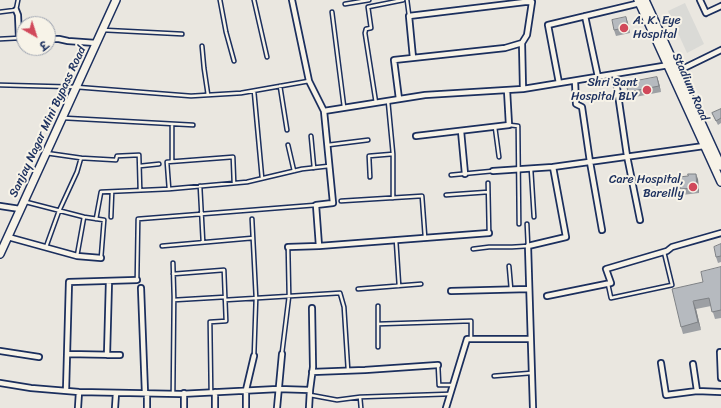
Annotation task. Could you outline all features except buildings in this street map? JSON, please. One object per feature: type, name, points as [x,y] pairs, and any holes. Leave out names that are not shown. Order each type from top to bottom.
[{"type":"main road","name":"Sanjay Nagar Mini Bypass Road","points":[[0,254],[116,0]]},
{"type":"main road","name":"Stadium Road","points":[[641,1],[671,65],[704,146],[721,182]]},
{"type":"main road","name":"Stadium Road","points":[[674,72],[721,166]]},
{"type":"street","points":[[292,0],[310,81],[324,111],[328,144],[333,203],[316,205],[319,246]]},
{"type":"street","points":[[700,0],[706,14],[721,6]]},
{"type":"street","points":[[413,58],[409,16],[525,1],[532,2],[527,35],[522,43],[522,90]]},
{"type":"street","points":[[559,84],[548,25],[641,1]]},
{"type":"street","points":[[16,10],[18,16]]},
{"type":"street","points":[[585,16],[598,77]]},
{"type":"street","points":[[56,39],[96,43]]},
{"type":"street","points":[[400,99],[394,60],[505,48],[522,43]]},
{"type":"street","points":[[674,72],[721,51]]},
{"type":"street","points":[[324,111],[425,95],[522,90],[671,65]]},
{"type":"street","points":[[615,74],[627,156],[640,220]]},
{"type":"street","points":[[575,81],[576,104],[582,106],[602,230]]},
{"type":"street","points":[[416,136],[509,125],[507,90]]},
{"type":"street","points":[[461,131],[465,174]]},
{"type":"street","points":[[493,171],[553,167],[704,146]]},
{"type":"street","points":[[533,408],[528,246],[566,237],[553,167]]},
{"type":"street","points":[[0,206],[20,209]]},
{"type":"street","points":[[288,247],[489,233]]},
{"type":"street","points":[[546,296],[611,283],[606,269],[667,251],[672,247],[721,233]]},
{"type":"street","points":[[8,237],[77,256],[101,258]]},
{"type":"street","points":[[66,391],[69,282],[137,280]]},
{"type":"street","points":[[107,355],[109,281]]},
{"type":"street","points":[[141,288],[148,408]]},
{"type":"street","points":[[450,292],[529,289]]},
{"type":"street","points":[[309,408],[313,366],[312,308]]},
{"type":"street","points":[[446,408],[467,339],[530,339]]},
{"type":"street","points":[[0,351],[39,357]]},
{"type":"street","points":[[720,352],[721,378]]},
{"type":"street","points":[[67,354],[120,355]]},
{"type":"street","points":[[277,408],[282,354]]},
{"type":"street","points":[[246,408],[246,390],[254,356]]},
{"type":"street","points":[[661,363],[666,395],[697,391],[721,392]]},
{"type":"street","points":[[693,364],[697,391]]},
{"type":"street","points":[[312,372],[438,365]]},
{"type":"street","points":[[0,383],[31,388],[79,392],[174,394],[278,389],[310,393]]},
{"type":"street","points":[[78,408],[79,392]]},
{"type":"street","points":[[115,408],[116,392]]},
{"type":"street","points":[[213,392],[215,408]]},
{"type":"street","points":[[184,393],[184,408]]},
{"type":"lane","points":[[0,12],[16,10],[18,0]]},
{"type":"lane","points":[[220,0],[226,32],[234,61]]},
{"type":"lane","points":[[254,0],[267,57]]},
{"type":"lane","points":[[345,4],[369,0]]},
{"type":"lane","points":[[376,103],[365,33],[366,29],[371,28],[368,7],[403,0]]},
{"type":"lane","points":[[407,0],[409,16]]},
{"type":"lane","points":[[332,12],[344,108]]},
{"type":"lane","points":[[102,30],[182,34]]},
{"type":"lane","points":[[0,38],[16,38]]},
{"type":"lane","points":[[202,46],[208,95]]},
{"type":"lane","points":[[0,85],[76,87],[191,96],[240,93],[310,81]]},
{"type":"lane","points":[[280,86],[288,130]]},
{"type":"lane","points":[[254,91],[262,178]]},
{"type":"lane","points":[[388,101],[393,154],[393,198]]},
{"type":"lane","points":[[62,118],[193,125]]},
{"type":"lane","points":[[172,124],[172,161]]},
{"type":"lane","points":[[509,125],[518,126],[519,224]]},
{"type":"lane","points":[[495,127],[499,157]]},
{"type":"lane","points":[[311,136],[314,168]]},
{"type":"lane","points":[[328,144],[368,140]]},
{"type":"lane","points":[[288,145],[294,171]]},
{"type":"lane","points":[[46,153],[81,158],[116,160],[117,156],[139,155],[140,190]]},
{"type":"lane","points":[[370,177],[368,156],[393,154]]},
{"type":"lane","points":[[169,189],[167,162],[172,161],[233,157],[234,183]]},
{"type":"lane","points":[[46,247],[77,172],[81,158]]},
{"type":"lane","points":[[140,166],[159,164]]},
{"type":"lane","points":[[96,219],[101,192],[169,189],[247,182],[294,171],[330,166]]},
{"type":"lane","points":[[531,168],[534,217]]},
{"type":"lane","points":[[451,175],[493,171]]},
{"type":"lane","points":[[488,183],[489,233]]},
{"type":"lane","points":[[200,186],[203,242]]},
{"type":"lane","points":[[111,217],[112,192]]},
{"type":"lane","points":[[446,195],[488,192]]},
{"type":"lane","points":[[341,202],[422,196],[425,238]]},
{"type":"lane","points":[[24,201],[84,218],[104,220],[101,258]]},
{"type":"lane","points":[[137,280],[138,219],[316,205]]},
{"type":"lane","points":[[77,256],[84,218]]},
{"type":"lane","points":[[252,219],[256,298],[254,356]]},
{"type":"lane","points":[[473,249],[528,246],[527,224]]},
{"type":"lane","points":[[162,246],[253,238]]},
{"type":"lane","points":[[396,240],[399,286]]},
{"type":"lane","points":[[282,354],[289,296],[288,247]]},
{"type":"lane","points":[[608,284],[611,298],[672,285],[664,252]]},
{"type":"lane","points":[[173,263],[174,394]]},
{"type":"lane","points":[[509,266],[511,290]]},
{"type":"lane","points":[[173,274],[224,270],[226,321],[210,322],[213,392]]},
{"type":"lane","points":[[358,289],[421,284]]},
{"type":"lane","points":[[174,300],[256,298],[340,293],[344,307],[348,371]]},
{"type":"lane","points":[[378,306],[378,348]]},
{"type":"lane","points":[[378,324],[471,320],[471,339]]},
{"type":"lane","points":[[438,365],[439,385],[453,385]]},
{"type":"lane","points":[[494,376],[531,373]]},
{"type":"lane","points":[[310,393],[337,400],[360,397],[451,394]]},
{"type":"lane","points":[[360,397],[361,408]]},
{"type":"shaded area","points":[[685,3],[704,44],[687,53],[668,11]]},
{"type":"place","name":"A. K. Eye Hospital","points":[[624,28]]},
{"type":"place","name":"Shri Sant Hospital BLY","points":[[647,90]]},
{"type":"place","name":"Care Hospital, Bareilly","points":[[693,187]]}]
